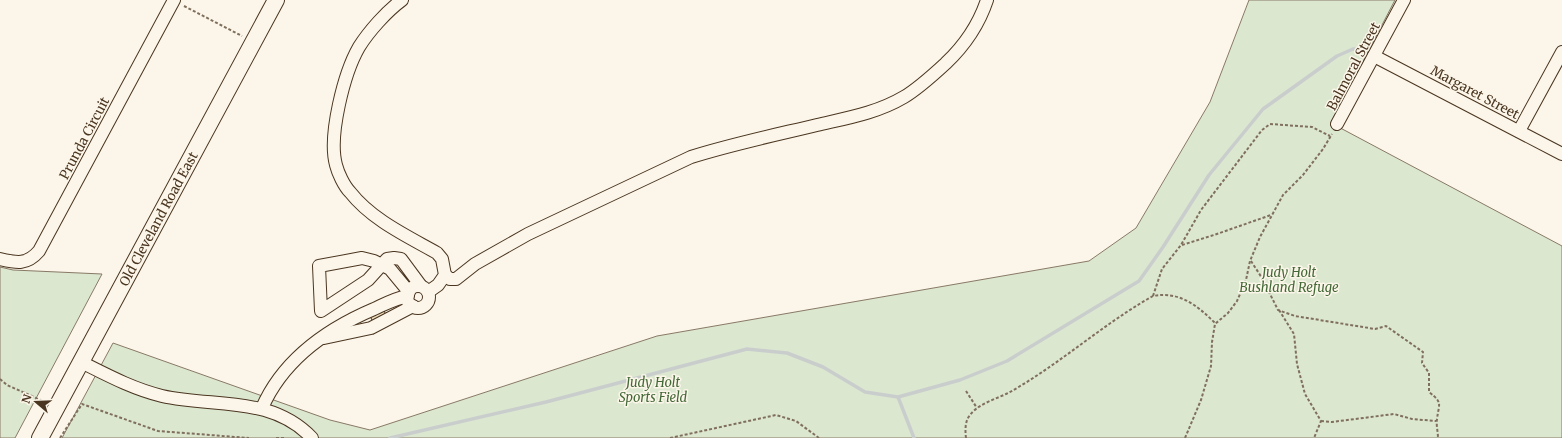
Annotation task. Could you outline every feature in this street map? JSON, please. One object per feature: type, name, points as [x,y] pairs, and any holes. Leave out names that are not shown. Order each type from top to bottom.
[{"type":"main road","name":"Old Cleveland Road East","points":[[40,438],[276,0]]},
{"type":"street","name":"Prunda Circuit","points":[[0,259],[17,263],[32,259],[39,251],[174,0]]},
{"type":"street","points":[[402,0],[390,9],[359,48],[344,86],[334,141],[336,166],[349,192],[380,220],[437,253],[442,259],[445,275],[450,280],[456,279],[475,264],[528,234],[691,157],[718,148],[861,115],[892,103],[920,86],[956,53],[975,27],[987,0]]},
{"type":"street","name":"Balmoral Street","points":[[1337,124],[1404,0]]},
{"type":"street","points":[[1519,131],[1562,52]]},
{"type":"street","name":"Margaret Street","points":[[1374,56],[1562,154]]},
{"type":"street","points":[[380,265],[362,258],[318,266],[321,311],[368,280],[380,265],[387,259],[394,258],[401,259],[424,289],[429,298],[427,303],[422,307],[410,298],[390,269],[380,265]]},
{"type":"street","points":[[321,338],[371,328],[397,316],[410,298],[415,286],[424,289],[438,285],[445,275]]},
{"type":"street","points":[[262,408],[269,391],[283,372],[296,357],[321,338],[345,321],[410,298]]},
{"type":"street","points":[[80,362],[131,386],[163,396],[262,408],[285,417],[302,428],[312,438]]},
{"type":"path","points":[[174,0],[253,42]]},
{"type":"path","points":[[1153,296],[1162,269],[1181,245],[1201,210],[1262,130],[1270,124],[1312,127],[1330,136]]},
{"type":"path","points":[[1185,438],[1201,400],[1211,366],[1212,342],[1215,324],[1228,313],[1237,301],[1246,280],[1250,261],[1272,214],[1284,195],[1303,175],[1337,124]]},
{"type":"path","points":[[1181,245],[1272,214]]},
{"type":"path","points":[[1250,261],[1262,278],[1278,310],[1294,334],[1297,364],[1305,394],[1321,421]]},
{"type":"path","points":[[966,438],[965,428],[969,416],[977,408],[996,400],[1033,379],[1153,296],[1163,294],[1179,296],[1198,308],[1215,324]]},
{"type":"path","points":[[1278,310],[1295,316],[1376,329],[1386,326],[1423,352],[1422,364],[1429,373],[1429,392],[1438,399],[1440,404],[1436,421],[1438,438]]},
{"type":"path","points":[[0,379],[7,384],[57,407]]},
{"type":"path","points":[[966,391],[977,408]]},
{"type":"path","points":[[60,438],[82,404],[158,431],[249,438]]},
{"type":"path","points":[[670,438],[776,414],[796,421],[819,438]]},
{"type":"path","points":[[1321,421],[1332,422],[1394,414],[1412,419],[1436,421]]},
{"type":"path","points":[[1314,438],[1321,421]]},
{"type":"path","points":[[276,438],[286,438]]},
{"type":"green space","name":"Judy Holt Bushland Refuge","points":[[1249,0],[1395,0],[1331,123],[1562,246],[1562,438],[62,438],[113,343],[330,420],[370,430],[657,336],[1089,261],[1136,228],[1210,102]]},
{"type":"green space","points":[[0,267],[13,270],[102,274],[15,438],[0,438]]},
{"type":"building","points":[[384,310],[386,316],[373,322],[370,316]]},
{"type":"waterway","points":[[390,438],[546,402],[747,349],[787,353],[823,367],[865,392],[898,397],[960,380],[1007,361],[1139,281],[1163,247],[1209,175],[1263,109],[1337,56],[1353,49],[1366,50]]},
{"type":"waterway","points":[[898,397],[914,438]]},
{"type":"park label","name":"Judy Holt Sports Field","points":[[653,390]]}]
